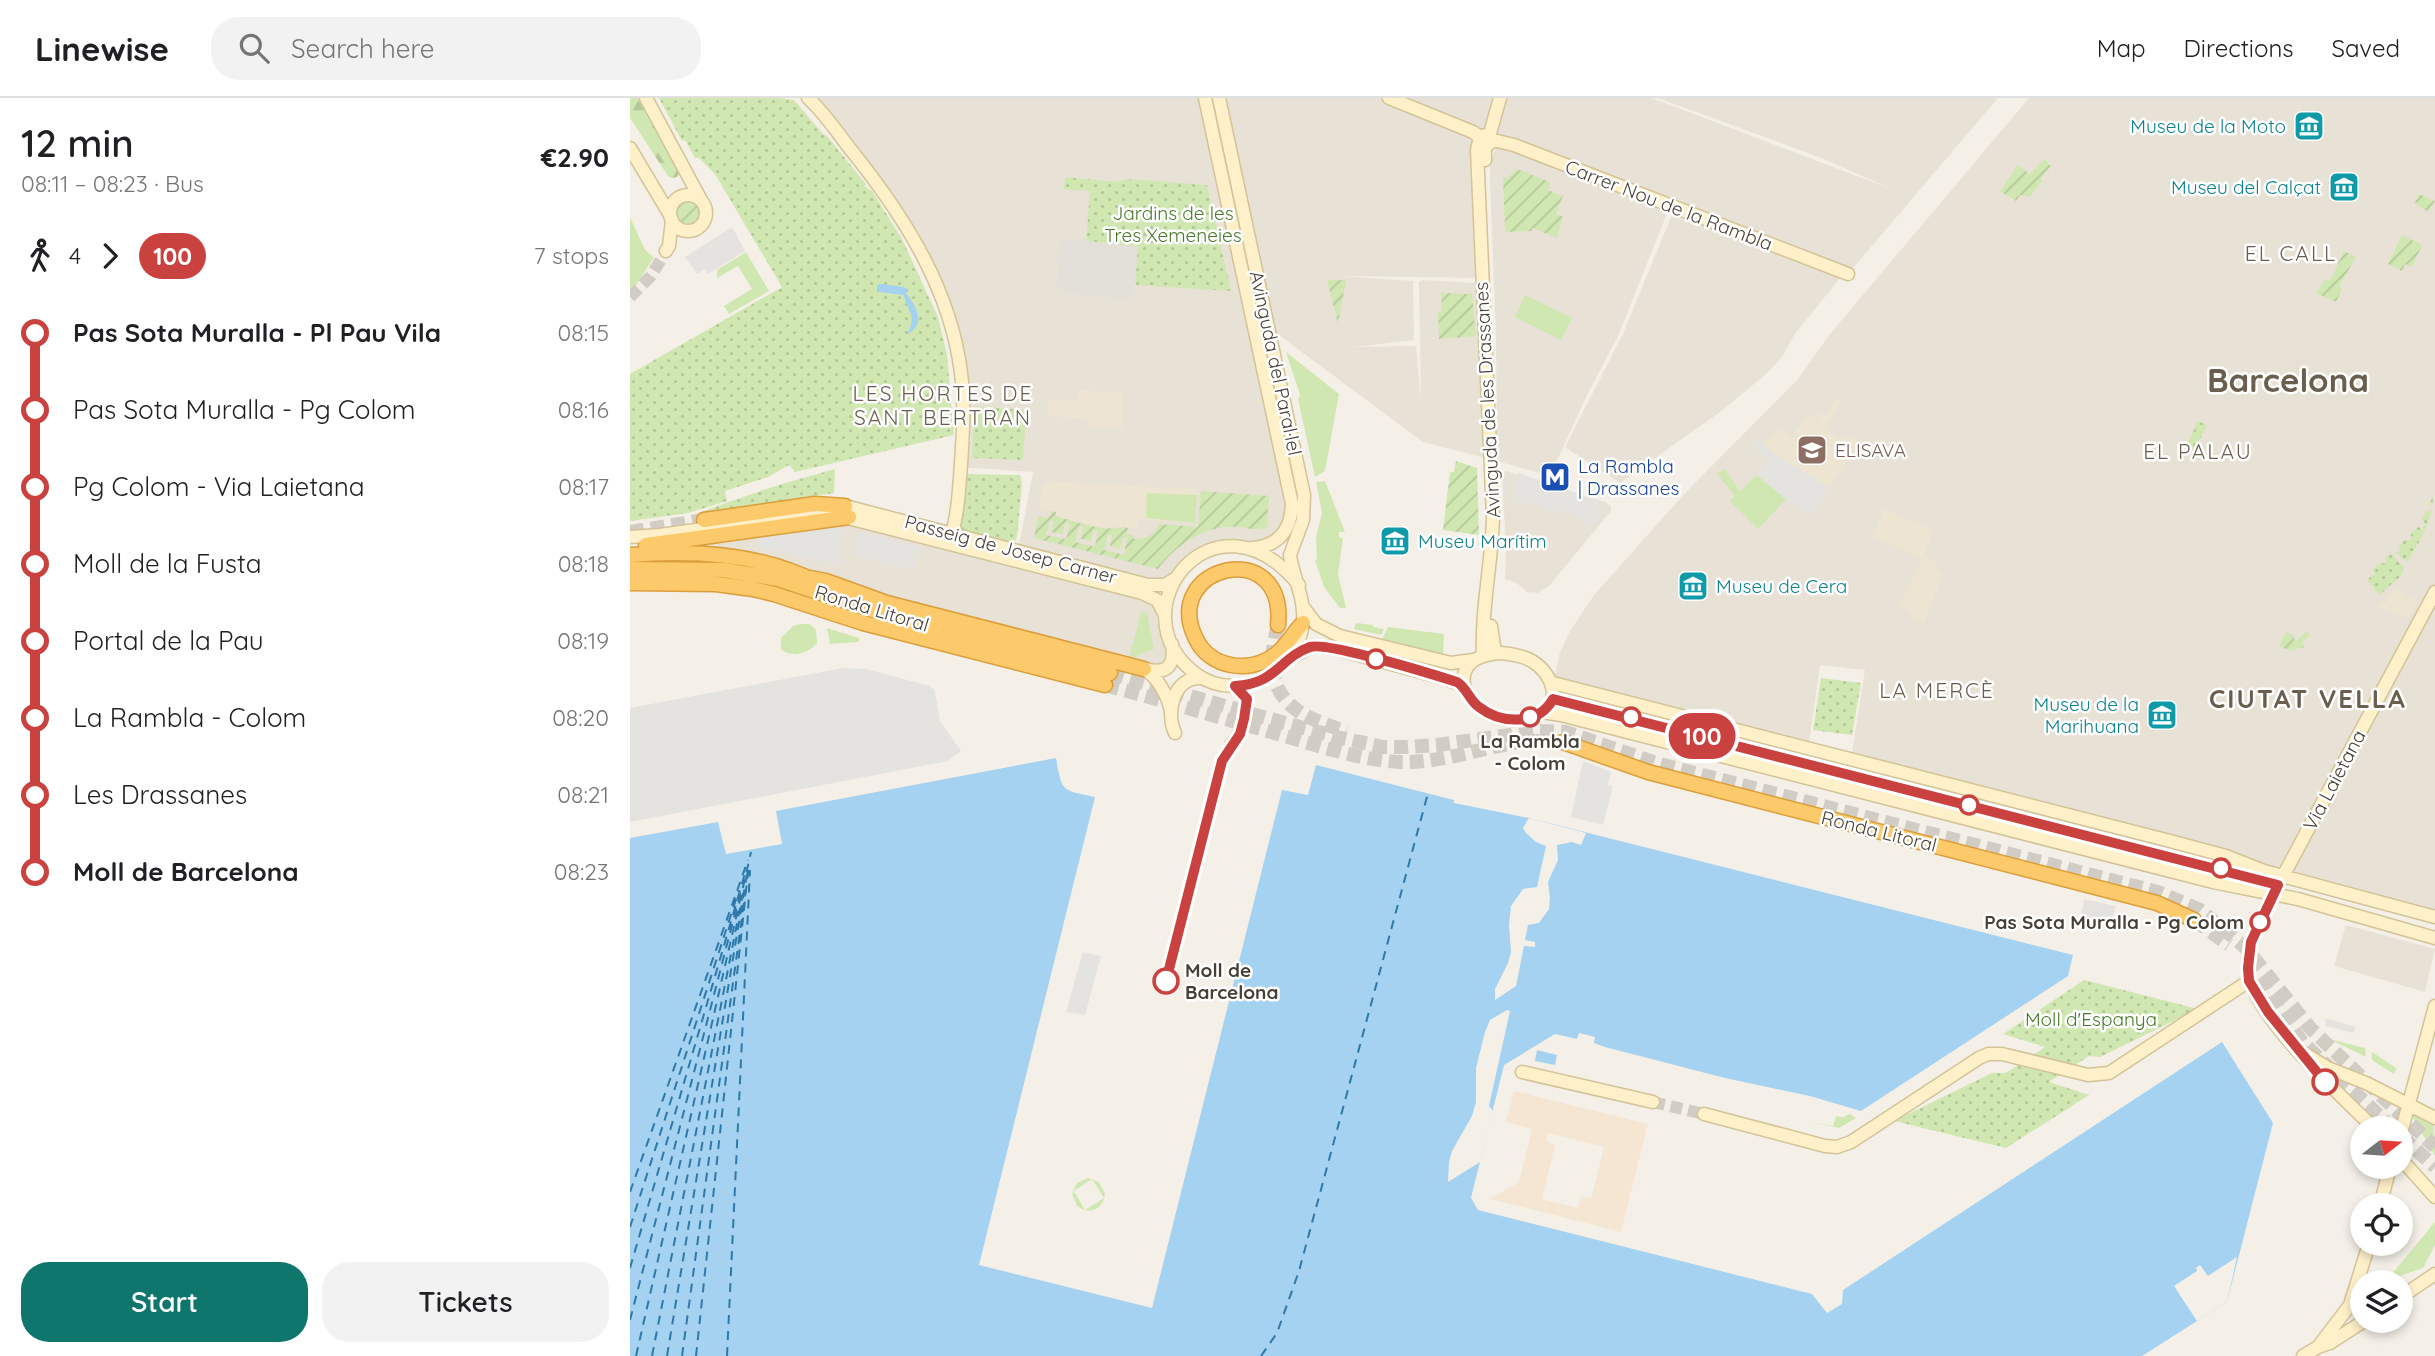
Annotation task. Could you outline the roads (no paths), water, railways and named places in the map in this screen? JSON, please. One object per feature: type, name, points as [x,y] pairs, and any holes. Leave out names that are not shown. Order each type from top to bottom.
[{"type":"highway","points":[[704,520],[815,504],[847,512]]},
{"type":"highway","points":[[630,546],[668,543],[847,512]]},
{"type":"highway","points":[[630,555],[687,553],[770,564],[894,617]]},
{"type":"highway","name":"Ronda Litoral","points":[[630,569],[723,570],[779,579],[894,617],[1108,679],[863,623],[753,589],[716,584],[630,583]]},
{"type":"highway","points":[[1278,625],[1275,595],[1267,582],[1255,573],[1237,569],[1223,570],[1208,577],[1197,587],[1190,611],[1192,632],[1204,651],[1224,664],[1243,667],[1265,661],[1283,648],[1303,623]]},
{"type":"highway","points":[[810,579],[826,581],[887,603],[1144,669]]},
{"type":"highway","name":"Ronda Litoral","points":[[1563,742],[1648,772],[2157,902],[2194,920]]},
{"type":"main road","points":[[630,148],[678,228],[687,231],[698,229],[705,220],[706,209],[646,98]]},
{"type":"main road","points":[[808,98],[881,187],[902,218],[942,296],[951,323],[961,374],[963,412],[960,471],[951,538]]},
{"type":"main road","name":"Avinguda del Paral·lel","points":[[1205,98],[1292,504],[1287,528],[1280,538],[1271,545],[1250,548]]},
{"type":"main road","name":"Avinguda del Paral·lel","points":[[1219,98],[1304,495],[1303,520],[1290,555],[1299,585]]},
{"type":"main road","name":"Carrer Nou de la Rambla","points":[[1390,98],[1486,138],[1514,145],[1849,274]]},
{"type":"main road","name":"Avinguda de les Drassanes","points":[[1484,656],[1493,517],[1477,150],[1486,138],[1500,98]]},
{"type":"main road","points":[[687,175],[690,184],[672,206],[667,248],[687,231]]},
{"type":"main road","points":[[653,184],[662,195],[701,200]]},
{"type":"main road","points":[[630,537],[815,513],[847,512]]},
{"type":"main road","name":"Passeig de Josep Carner","points":[[847,512],[1148,585],[1165,585],[1176,577]]},
{"type":"main road","name":"Passeig de Josep Carner","points":[[951,538],[1149,595],[1161,604],[1166,617]]},
{"type":"main road","points":[[1144,669],[1156,672],[1167,669],[1171,662],[1172,643],[1166,617],[1167,600],[1176,577],[1190,562],[1214,548],[1230,545],[1250,548],[1275,562],[1299,585],[1304,608],[1302,632],[1290,659]]},
{"type":"main road","name":"Via Laietana","points":[[2249,981],[2251,942],[2435,592]]},
{"type":"main road","points":[[1304,608],[1316,624],[1340,636],[1451,663],[1484,656],[1527,659],[1540,667],[1553,683],[2226,856],[2264,872],[2435,917]]},
{"type":"main road","points":[[1172,643],[1186,664],[1202,678]]},
{"type":"main road","points":[[1175,733],[1171,723],[1174,695],[1189,678],[1202,678],[1235,686],[1250,684],[1268,677],[1312,646],[1329,647],[1464,686]]},
{"type":"main road","points":[[1484,656],[1466,674],[1464,686],[1468,696],[1480,708],[1498,718],[1519,719],[1542,712],[1573,718],[2220,883],[2274,894],[2435,938]]},
{"type":"main road","points":[[1144,669],[1155,678],[1169,703],[1171,714]]},
{"type":"main road","points":[[1542,712],[1553,699],[1553,683]]},
{"type":"main road","points":[[1231,745],[1241,730],[1247,703],[1242,692],[1235,686]]},
{"type":"main road","points":[[1704,1114],[1825,1146],[1841,1146],[1984,1055],[2003,1054],[2088,1075],[2104,1075],[2124,1065],[2249,981],[2268,1012],[2325,1082],[2361,1116]]},
{"type":"main road","points":[[2229,995],[2246,996],[2268,1012]]},
{"type":"main road","points":[[2406,1116],[2433,1023],[2435,1006]]},
{"type":"main road","points":[[2299,1050],[2328,1068],[2435,1118]]},
{"type":"main road","points":[[1522,1072],[1653,1102]]},
{"type":"main road","points":[[2413,1172],[2435,1197]]},
{"type":"main road","points":[[2413,1289],[2435,1274]]},
{"type":"main road","points":[[2318,1347],[2350,1306]]},
{"type":"main road","points":[[2303,1356],[2350,1330]]},
{"type":"water","points":[[903,290],[915,307],[918,319],[914,330],[907,334],[912,321]]},
{"type":"water","points":[[1056,758],[1065,788],[1095,797],[979,1265],[1152,1308],[1282,790],[1308,795],[1316,765],[1454,800],[1454,803],[1529,818],[2073,955],[2068,976],[1861,1111],[1810,1096],[1725,1078],[1605,1047],[1594,1043],[1595,1037],[1579,1033],[1577,1039],[1555,1034],[1504,1065],[1471,1198],[1478,1210],[1812,1294],[1827,1313],[1842,1304],[1843,1290],[2222,1042],[2273,1123],[2227,1302],[2142,1356],[630,1356],[630,838],[718,822],[726,854],[782,844],[776,811]]},
{"type":"water","points":[[1537,1050],[1557,1055],[1555,1065],[1535,1061]]},
{"type":"waterway","points":[[881,288],[903,291]]},
{"type":"tunnel","points":[[630,297],[651,276],[666,251]]},
{"type":"tunnel","points":[[630,532],[704,520]]},
{"type":"tunnel","points":[[1278,625],[1272,662],[1276,684],[1282,695],[1301,713],[1346,732]]},
{"type":"tunnel","points":[[1110,673],[1263,717],[1383,747],[1437,745],[1538,731],[1566,732],[1656,763],[2158,892],[2200,910],[2245,947],[2311,1029],[2435,1147]]},
{"type":"tunnel","points":[[1105,685],[1327,749],[1385,761],[1441,759],[1522,742],[1563,742]]},
{"type":"tunnel","points":[[2194,920],[2229,945]]},
{"type":"tunnel","points":[[2260,978],[2302,1042],[2379,1116]]},
{"type":"tunnel","points":[[1653,1102],[1704,1114]]},
{"type":"tunnel","points":[[2413,1147],[2435,1167]]},
{"type":"place","name":"Museu de la Moto","points":[[2309,126]]},
{"type":"place","name":"Museu del Calçat","points":[[2344,187]]},
{"type":"place","name":"ELISAVA","points":[[1812,450]]},
{"type":"place","name":"La Rambla | Drassanes","points":[[1555,477]]},
{"type":"place","name":"Museu Marítim","points":[[1395,541]]},
{"type":"place","name":"Museu de Cera","points":[[1693,586]]},
{"type":"place","name":"Museu de la Marihuana","points":[[2162,715]]},
{"type":"place","name":"La Rambla - Colom","points":[[1530,717]]},
{"type":"place","name":"Pas Sota Muralla - Pg Colom","points":[[2260,922]]},
{"type":"place","name":"Moll de Barcelona","points":[[1166,981]]},
{"type":"district","name":"EL CALL","points":[[2291,254]]},
{"type":"district","name":"Barcelona","points":[[2288,380]]},
{"type":"district","name":"LES HORTES DE SANT BERTRAN","points":[[943,406]]},
{"type":"district","name":"EL PALAU","points":[[2198,452]]},
{"type":"district","name":"LA MERCÈ","points":[[1937,691]]},
{"type":"district","name":"CIUTAT VELLA","points":[[2308,699]]},
{"type":"park label","name":"Jardins de les Tres Xemeneies","points":[[1173,224]]},
{"type":"park label","name":"Moll d'Espanya","points":[[2091,1019]]}]
